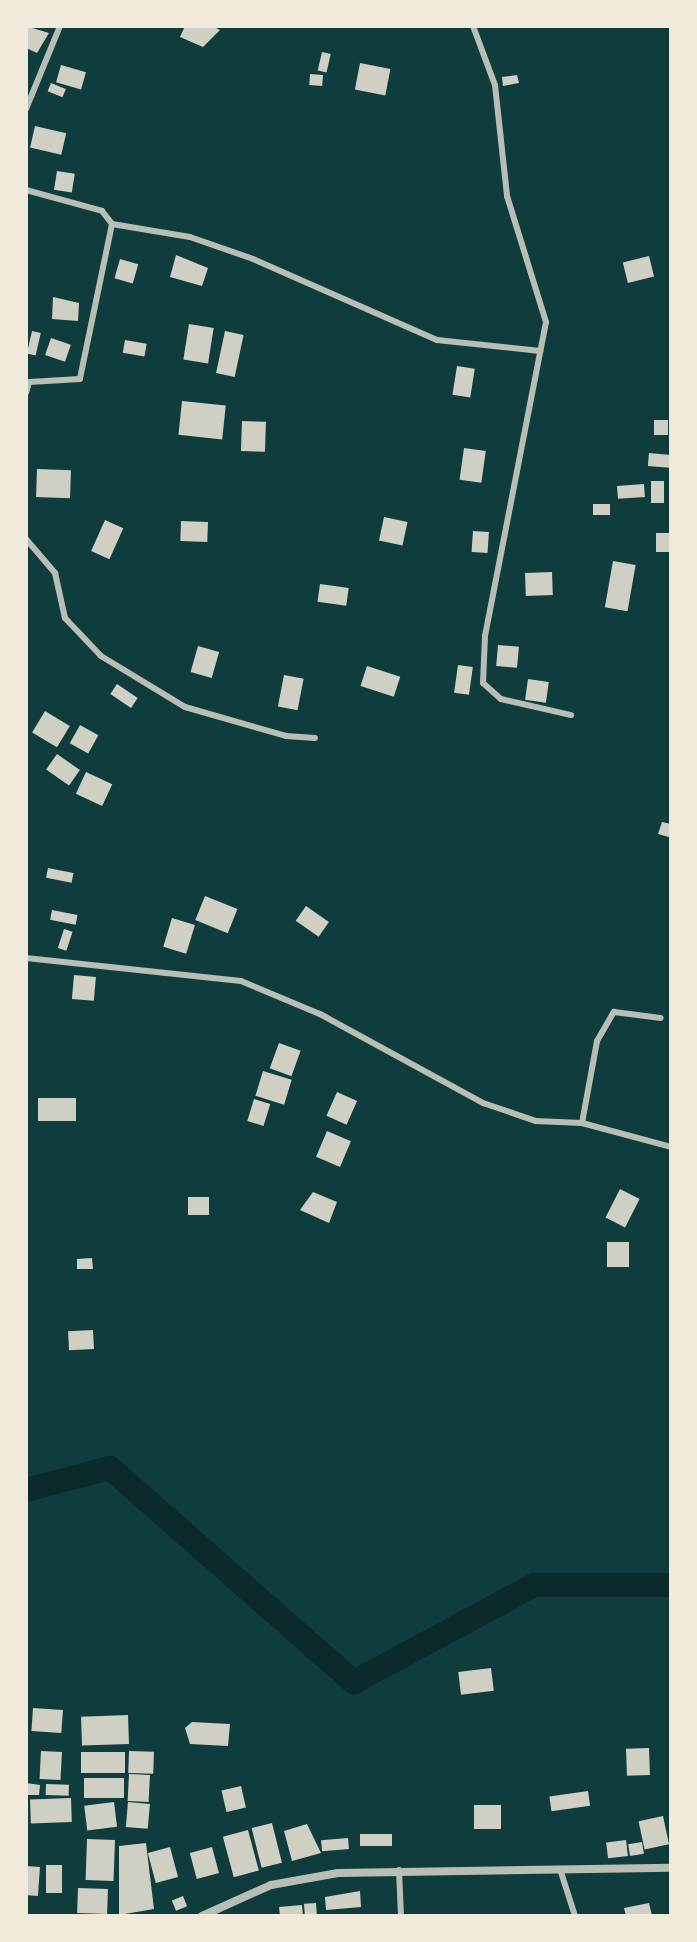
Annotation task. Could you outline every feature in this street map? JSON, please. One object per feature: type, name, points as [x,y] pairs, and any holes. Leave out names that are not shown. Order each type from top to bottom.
[{"type":"street","points":[[26,109],[60,26]]},
{"type":"street","points":[[473,26],[495,85],[507,197],[546,322],[485,636],[483,683],[501,699],[571,715]]},
{"type":"street","points":[[26,190],[102,211],[112,224],[190,237],[253,260],[437,340],[540,351]]},
{"type":"street","points":[[26,393],[29,382],[80,379],[112,224]]},
{"type":"street","points":[[26,539],[55,573],[65,618],[101,656],[185,707],[286,736],[315,738]]},
{"type":"street","points":[[26,958],[241,981],[320,1014],[483,1103],[536,1121],[582,1123],[671,1147]]},
{"type":"street","points":[[582,1123],[597,1041],[614,1012],[661,1018]]},
{"type":"street","points":[[203,1915],[290,1881],[399,1870],[671,1868]]},
{"type":"street","points":[[560,1869],[575,1916]]},
{"type":"street","points":[[399,1870],[401,1916]]},
{"type":"building","points":[[26,26],[49,33],[37,53],[26,48]]},
{"type":"building","points":[[185,26],[212,26],[220,30],[203,47],[180,37]]},
{"type":"building","points":[[322,52],[331,54],[326,73],[318,71]]},
{"type":"building","points":[[360,63],[390,69],[385,95],[355,90]]},
{"type":"building","points":[[61,65],[86,72],[81,89],[56,82]]},
{"type":"building","points":[[310,74],[323,75],[322,86],[309,85]]},
{"type":"building","points":[[517,75],[519,83],[503,86],[502,77]]},
{"type":"building","points":[[51,83],[66,89],[62,97],[48,91]]},
{"type":"building","points":[[35,126],[66,133],[61,155],[30,147]]},
{"type":"building","points":[[57,171],[75,174],[72,193],[54,190]]},
{"type":"building","points":[[176,255],[208,268],[202,286],[170,277]]},
{"type":"building","points":[[649,256],[654,276],[628,283],[623,263]]},
{"type":"building","points":[[120,259],[138,264],[133,283],[114,278]]},
{"type":"building","points":[[53,297],[79,303],[78,321],[52,319]]},
{"type":"building","points":[[189,324],[214,328],[208,363],[183,360]]},
{"type":"building","points":[[32,331],[41,333],[36,355],[27,353]]},
{"type":"building","points":[[225,331],[244,335],[235,377],[216,373]]},
{"type":"building","points":[[51,338],[71,345],[65,362],[45,355]]},
{"type":"building","points":[[125,340],[147,344],[144,357],[123,353]]},
{"type":"building","points":[[457,366],[475,369],[470,397],[452,395]]},
{"type":"building","points":[[182,401],[226,406],[222,439],[178,435]]},
{"type":"building","points":[[654,420],[668,420],[668,435],[654,435]]},
{"type":"building","points":[[242,421],[266,422],[265,452],[241,451]]},
{"type":"building","points":[[464,448],[486,451],[481,483],[460,480]]},
{"type":"building","points":[[649,453],[671,455],[670,468],[648,466]]},
{"type":"building","points":[[37,469],[71,470],[70,498],[36,497]]},
{"type":"building","points":[[651,481],[664,481],[664,503],[651,503]]},
{"type":"building","points":[[644,484],[645,497],[618,499],[617,486]]},
{"type":"building","points":[[593,504],[610,504],[610,515],[593,515]]},
{"type":"building","points":[[384,517],[407,522],[402,545],[379,540]]},
{"type":"building","points":[[105,520],[123,528],[109,559],[91,551]]},
{"type":"building","points":[[181,521],[208,522],[207,542],[180,541]]},
{"type":"building","points":[[473,531],[489,532],[487,553],[472,552]]},
{"type":"building","points":[[656,533],[669,533],[669,552],[656,552]]},
{"type":"building","points":[[613,561],[636,565],[627,611],[605,607]]},
{"type":"building","points":[[552,572],[553,595],[526,596],[525,573]]},
{"type":"building","points":[[320,584],[349,588],[346,606],[317,602]]},
{"type":"building","points":[[498,645],[519,647],[517,668],[496,666]]},
{"type":"building","points":[[198,646],[219,652],[212,678],[191,672]]},
{"type":"building","points":[[458,665],[473,667],[469,695],[454,693]]},
{"type":"building","points":[[367,666],[400,677],[394,697],[361,686]]},
{"type":"building","points":[[284,675],[304,679],[298,710],[278,706]]},
{"type":"building","points":[[528,679],[549,682],[546,703],[525,700]]},
{"type":"building","points":[[117,684],[138,698],[131,708],[110,694]]},
{"type":"building","points":[[45,711],[70,726],[57,747],[32,732]]},
{"type":"building","points":[[80,725],[98,735],[88,754],[70,743]]},
{"type":"building","points":[[57,754],[80,770],[69,786],[46,770]]},
{"type":"building","points":[[86,772],[112,784],[102,806],[76,794]]},
{"type":"building","points":[[662,822],[671,824],[669,837],[658,834]]},
{"type":"building","points":[[48,868],[74,873],[72,883],[46,878]]},
{"type":"building","points":[[205,896],[237,909],[228,933],[195,920]]},
{"type":"building","points":[[306,906],[329,922],[319,937],[296,921]]},
{"type":"building","points":[[52,910],[78,915],[76,925],[50,920]]},
{"type":"building","points":[[172,918],[195,925],[186,954],[163,947]]},
{"type":"building","points":[[64,929],[73,932],[66,951],[58,948]]},
{"type":"building","points":[[74,975],[96,977],[94,1001],[72,999]]},
{"type":"building","points":[[279,1043],[301,1051],[291,1076],[270,1068]]},
{"type":"building","points":[[263,1071],[292,1080],[284,1105],[255,1096]]},
{"type":"building","points":[[337,1092],[357,1101],[347,1125],[326,1116]]},
{"type":"building","points":[[38,1098],[76,1098],[76,1121],[38,1121]]},
{"type":"building","points":[[254,1099],[270,1104],[264,1126],[247,1121]]},
{"type":"building","points":[[327,1131],[351,1141],[340,1167],[316,1157]]},
{"type":"building","points":[[620,1189],[640,1199],[625,1227],[605,1218]]},
{"type":"building","points":[[313,1192],[337,1202],[329,1223],[300,1210]]},
{"type":"building","points":[[188,1197],[209,1197],[209,1215],[188,1215]]},
{"type":"building","points":[[607,1242],[629,1242],[629,1267],[607,1267]]},
{"type":"building","points":[[92,1258],[93,1269],[77,1269],[77,1259]]},
{"type":"building","points":[[93,1330],[94,1349],[69,1350],[68,1331]]},
{"type":"building","points":[[491,1668],[494,1691],[461,1695],[458,1672]]},
{"type":"building","points":[[33,1708],[63,1710],[61,1733],[31,1731]]},
{"type":"building","points":[[128,1715],[129,1744],[82,1746],[81,1717]]},
{"type":"building","points":[[192,1722],[230,1724],[228,1746],[190,1744],[185,1728]]},
{"type":"building","points":[[649,1748],[650,1775],[627,1776],[626,1749]]},
{"type":"building","points":[[41,1751],[62,1752],[61,1780],[40,1779]]},
{"type":"building","points":[[129,1751],[154,1752],[153,1774],[128,1773]]},
{"type":"building","points":[[81,1752],[125,1752],[125,1773],[81,1773]]},
{"type":"building","points":[[129,1774],[150,1775],[149,1802],[128,1801]]},
{"type":"building","points":[[84,1778],[124,1778],[124,1798],[84,1798]]},
{"type":"building","points":[[26,1783],[40,1785],[39,1795],[26,1795]]},
{"type":"building","points":[[46,1784],[69,1785],[69,1796],[46,1795]]},
{"type":"building","points":[[241,1786],[246,1807],[226,1812],[222,1790]]},
{"type":"building","points":[[588,1791],[590,1806],[551,1811],[549,1796]]},
{"type":"building","points":[[71,1798],[72,1822],[31,1823],[30,1799]]},
{"type":"building","points":[[114,1802],[117,1827],[87,1830],[84,1806]]},
{"type":"building","points":[[128,1802],[150,1804],[148,1829],[126,1827]]},
{"type":"building","points":[[474,1805],[501,1805],[501,1829],[474,1829]]},
{"type":"building","points":[[663,1816],[669,1844],[645,1850],[639,1821]]},
{"type":"building","points":[[272,1823],[282,1863],[262,1868],[252,1828]]},
{"type":"building","points":[[307,1824],[321,1853],[292,1861],[284,1831]]},
{"type":"building","points":[[248,1830],[259,1871],[234,1877],[223,1837]]},
{"type":"building","points":[[360,1834],[392,1834],[392,1846],[360,1846]]},
{"type":"building","points":[[348,1838],[349,1849],[322,1851],[321,1840]]},
{"type":"building","points":[[87,1839],[115,1840],[114,1881],[86,1880]]},
{"type":"building","points":[[626,1840],[628,1856],[608,1858],[606,1842]]},
{"type":"building","points":[[642,1842],[644,1854],[630,1856],[628,1844]]},
{"type":"building","points":[[146,1843],[154,1909],[119,1915],[119,1846]]},
{"type":"building","points":[[170,1847],[178,1877],[156,1883],[148,1853]]},
{"type":"building","points":[[212,1847],[219,1873],[197,1879],[190,1853]]},
{"type":"building","points":[[46,1865],[62,1865],[62,1893],[46,1893]]},
{"type":"building","points":[[26,1866],[40,1867],[38,1896],[26,1895]]},
{"type":"building","points":[[78,1888],[108,1889],[107,1914],[77,1913]]},
{"type":"building","points":[[360,1891],[361,1907],[326,1910],[325,1897]]},
{"type":"building","points":[[183,1896],[187,1906],[176,1911],[172,1900]]},
{"type":"building","points":[[316,1903],[317,1916],[305,1916],[304,1904]]},
{"type":"building","points":[[649,1903],[652,1916],[626,1916],[624,1908]]},
{"type":"building","points":[[302,1905],[303,1916],[280,1916],[279,1907]]},
{"type":"waterway","points":[[26,1490],[110,1468],[354,1682],[534,1585],[671,1585]]}]
